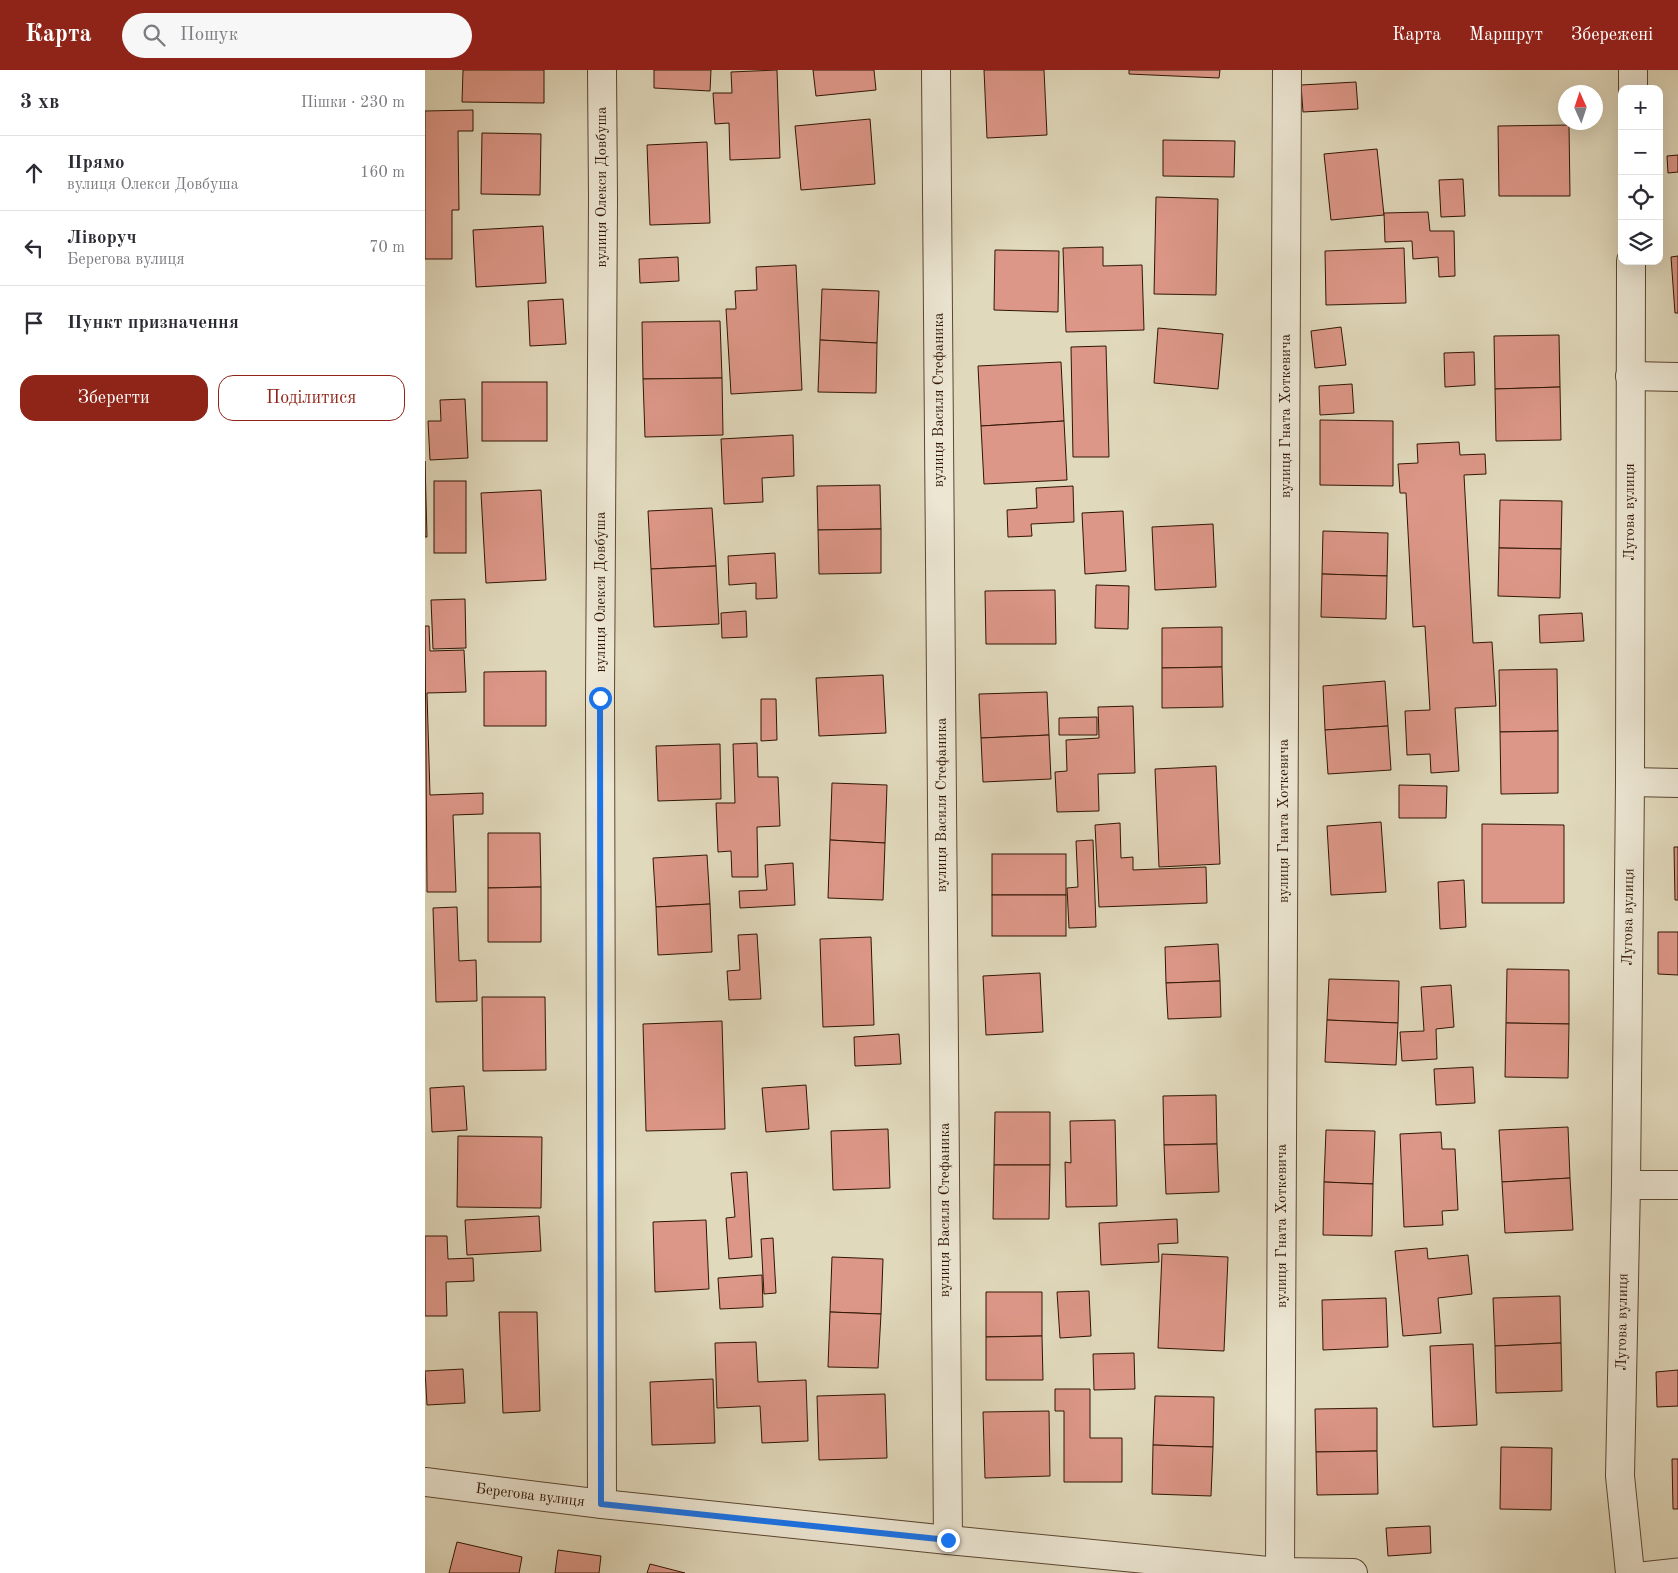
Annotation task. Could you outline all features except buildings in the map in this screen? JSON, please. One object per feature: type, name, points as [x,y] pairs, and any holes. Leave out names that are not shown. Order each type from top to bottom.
[{"type":"street","name":"вулиця Олекси Довбуша","points":[[601,70],[603,199],[600,688],[601,1504]]},
{"type":"street","name":"вулиця Василя Стефаника","points":[[937,70],[948,1540]]},
{"type":"street","name":"вулиця Гната Хоткевича","points":[[1281,1572],[1287,70]]},
{"type":"street","points":[[1633,70],[1633,85]]},
{"type":"street","name":"Лугова вулиця","points":[[1631,265],[1630,782],[1626,1185],[1620,1476],[1631,1573]]},
{"type":"street","points":[[1630,376],[1678,377]]},
{"type":"street","points":[[1630,782],[1678,782]]},
{"type":"street","points":[[1626,1185],[1678,1185]]},
{"type":"street","name":"Берегова вулиця","points":[[425,1482],[601,1504],[948,1540],[1281,1572],[1353,1573]]},
{"type":"lane","points":[[1631,1573],[1678,1568]]},
{"type":"route","points":[[600,698],[601,1504],[948,1540]]}]
